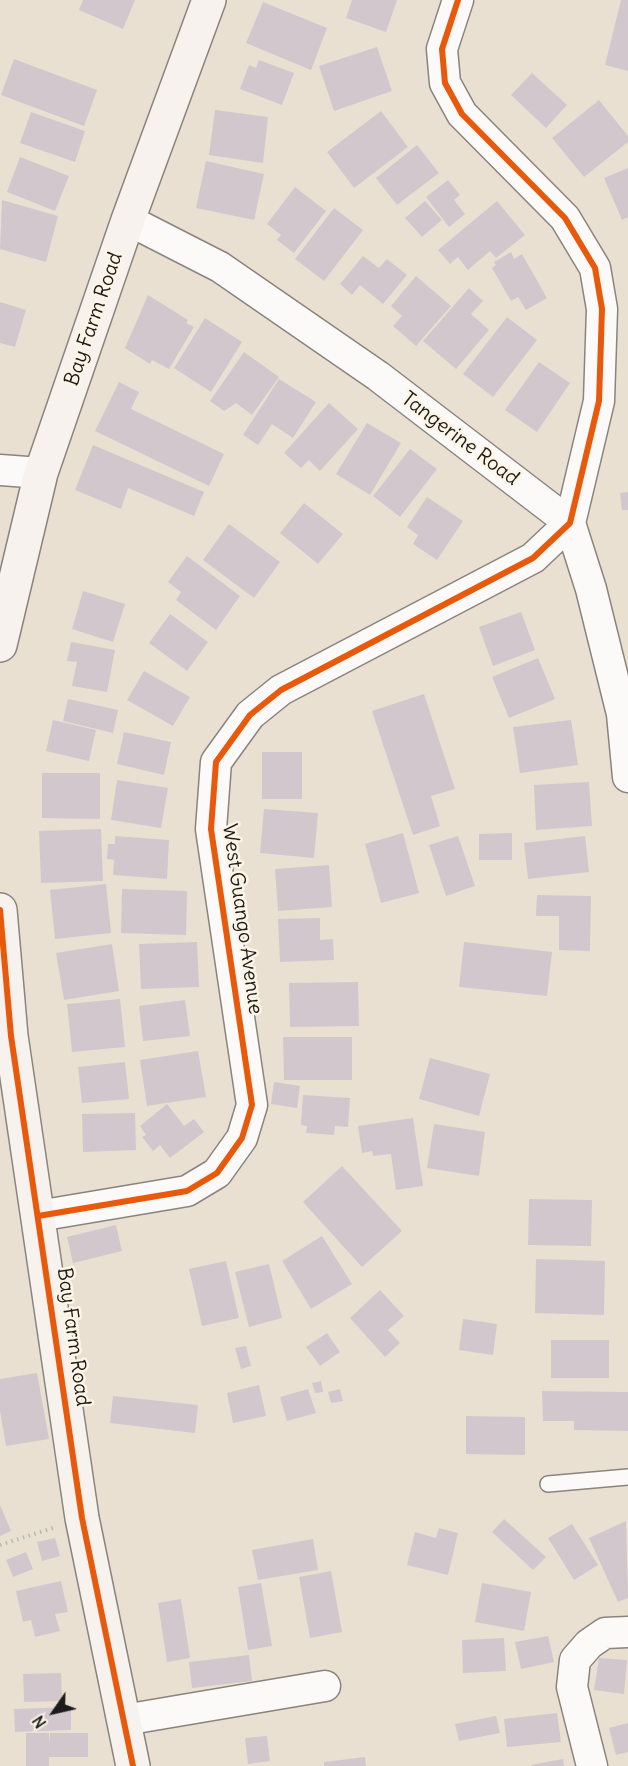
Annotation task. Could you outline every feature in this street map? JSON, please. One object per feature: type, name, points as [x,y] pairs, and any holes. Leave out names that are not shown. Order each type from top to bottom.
[{"type":"street","name":"Bay Farm Road","points":[[0,645],[41,473],[128,220],[209,0]]},
{"type":"street","points":[[458,0],[442,49],[446,83],[462,114],[565,218],[595,268],[602,309],[599,401],[570,523],[591,589],[621,714],[628,777]]},
{"type":"street","name":"Tangerine Road","points":[[128,220],[220,267],[378,376],[570,523]]},
{"type":"street","points":[[0,470],[41,473]]},
{"type":"street","name":"West Guango Avenue","points":[[38,1216],[187,1191],[218,1173],[242,1138],[252,1105],[211,829],[216,762],[250,715],[280,690],[533,558],[570,523]]},
{"type":"street","name":"Bay Farm Road","points":[[0,910],[5,1037],[38,1216],[82,1518],[133,1766]]},
{"type":"street","points":[[592,1766],[572,1687],[575,1660],[589,1644],[605,1633],[628,1632]]},
{"type":"street","points":[[123,1720],[325,1686]]},
{"type":"lane","points":[[548,1484],[628,1477]]},
{"type":"path","points":[[0,1545],[82,1518]]},
{"type":"building","points":[[83,0],[135,0],[123,29],[79,10]]},
{"type":"building","points":[[352,0],[397,0],[386,32],[346,18]]},
{"type":"building","points":[[621,0],[628,0],[628,71],[605,65]]},
{"type":"building","points":[[263,2],[327,28],[311,70],[246,43]]},
{"type":"building","points":[[377,47],[392,91],[334,111],[319,66]]},
{"type":"building","points":[[14,59],[97,90],[84,126],[1,95]]},
{"type":"building","points":[[259,60],[294,73],[282,105],[240,89],[249,65],[256,68]]},
{"type":"building","points":[[532,73],[567,105],[546,128],[511,95]]},
{"type":"building","points":[[599,100],[628,136],[628,142],[584,177],[552,138]]},
{"type":"building","points":[[215,110],[268,117],[263,163],[209,155]]},
{"type":"building","points":[[381,111],[408,147],[354,188],[327,152]]},
{"type":"building","points":[[31,112],[85,131],[75,162],[20,143]]},
{"type":"building","points":[[417,145],[439,173],[397,205],[376,178]]},
{"type":"building","points":[[20,157],[69,176],[55,211],[7,192]]},
{"type":"building","points":[[206,161],[264,174],[254,220],[196,208]]},
{"type":"building","points":[[628,168],[628,217],[622,220],[604,178]]},
{"type":"building","points":[[448,180],[460,195],[454,200],[465,214],[449,227],[426,197]]},
{"type":"building","points":[[295,187],[326,211],[294,253],[277,240],[281,235],[267,224]]},
{"type":"building","points":[[2,200],[58,216],[46,262],[0,249]]},
{"type":"building","points":[[425,201],[442,220],[422,237],[405,218]]},
{"type":"building","points":[[497,201],[525,235],[496,258],[490,251],[468,270],[458,257],[450,264],[438,250]]},
{"type":"building","points":[[334,208],[363,230],[324,281],[295,259]]},
{"type":"building","points":[[511,252],[514,259],[522,254],[547,298],[526,310],[518,297],[511,301],[492,268],[496,265],[494,262]]},
{"type":"building","points":[[363,256],[379,268],[387,259],[407,275],[383,304],[360,285],[352,295],[340,284]]},
{"type":"building","points":[[416,276],[451,306],[416,346],[393,326],[402,316],[391,306]]},
{"type":"building","points":[[469,288],[483,301],[471,314],[489,330],[456,369],[423,341]]},
{"type":"building","points":[[148,295],[188,320],[186,323],[194,327],[169,369],[152,360],[150,364],[125,348]]},
{"type":"building","points":[[0,302],[26,310],[15,347],[0,343]]},
{"type":"building","points":[[507,317],[537,340],[493,397],[463,374]]},
{"type":"building","points":[[205,318],[242,342],[211,392],[174,368]]},
{"type":"building","points":[[244,352],[279,377],[252,415],[236,403],[224,411],[210,401]]},
{"type":"building","points":[[539,362],[570,383],[537,432],[505,410]]},
{"type":"building","points":[[279,379],[316,402],[293,438],[272,424],[258,445],[243,435]]},
{"type":"building","points":[[119,382],[139,392],[131,409],[224,454],[209,486],[95,431]]},
{"type":"building","points":[[329,403],[358,429],[320,471],[309,460],[301,468],[284,453]]},
{"type":"building","points":[[367,423],[401,443],[370,495],[336,474]]},
{"type":"building","points":[[93,445],[204,492],[194,516],[128,488],[121,509],[75,490]]},
{"type":"building","points":[[410,449],[437,469],[400,517],[373,496]]},
{"type":"building","points":[[628,492],[628,510],[622,510],[620,493]]},
{"type":"building","points":[[427,497],[463,521],[437,560],[413,544],[418,535],[407,527]]},
{"type":"building","points":[[304,503],[343,534],[318,564],[280,533]]},
{"type":"building","points":[[229,524],[280,562],[254,598],[203,560]]},
{"type":"building","points":[[187,556],[240,596],[216,630],[176,600],[181,592],[168,582]]},
{"type":"building","points":[[83,591],[125,604],[113,642],[72,629]]},
{"type":"building","points":[[521,612],[535,650],[493,666],[479,627]]},
{"type":"building","points":[[170,614],[208,642],[187,671],[149,643]]},
{"type":"building","points":[[71,642],[115,650],[107,692],[72,686],[77,662],[67,661]]},
{"type":"building","points":[[538,658],[555,699],[509,718],[492,677]]},
{"type":"building","points":[[144,671],[190,697],[173,726],[127,700]]},
{"type":"building","points":[[424,694],[455,789],[431,796],[440,826],[413,835],[372,711]]},
{"type":"building","points":[[68,699],[118,710],[113,733],[63,721]]},
{"type":"building","points":[[53,720],[96,730],[89,761],[46,751]]},
{"type":"building","points":[[571,720],[578,765],[520,773],[513,727]]},
{"type":"building","points":[[124,732],[171,742],[164,775],[117,764]]},
{"type":"building","points":[[262,752],[302,752],[302,799],[262,799]]},
{"type":"building","points":[[42,773],[100,773],[100,819],[42,818]]},
{"type":"building","points":[[117,780],[168,788],[161,828],[111,820]]},
{"type":"building","points":[[589,782],[592,826],[536,830],[534,785]]},
{"type":"building","points":[[264,809],[318,813],[314,858],[260,853]]},
{"type":"building","points":[[101,829],[103,881],[41,883],[39,831]]},
{"type":"building","points":[[403,833],[419,893],[381,903],[365,844]]},
{"type":"building","points":[[512,833],[512,860],[479,860],[479,834]]},
{"type":"building","points":[[115,836],[169,840],[167,879],[113,875],[114,860],[107,859],[108,844],[115,844]]},
{"type":"building","points":[[458,836],[475,886],[446,896],[429,845]]},
{"type":"building","points":[[585,836],[589,872],[528,879],[524,843]]},
{"type":"building","points":[[329,865],[332,907],[278,911],[275,869]]},
{"type":"building","points":[[106,884],[111,933],[55,939],[50,890]]},
{"type":"building","points":[[122,889],[187,891],[186,935],[121,933]]},
{"type":"building","points":[[537,895],[591,896],[590,951],[559,950],[559,916],[536,916]]},
{"type":"building","points":[[320,918],[320,940],[333,939],[334,960],[280,962],[278,919]]},
{"type":"building","points":[[197,942],[199,987],[141,989],[139,944]]},
{"type":"building","points":[[464,942],[552,952],[547,996],[459,987]]},
{"type":"building","points":[[112,944],[119,991],[64,1000],[56,953]]},
{"type":"building","points":[[358,982],[359,1026],[290,1027],[289,983]]},
{"type":"building","points":[[120,999],[125,1047],[72,1052],[67,1004]]},
{"type":"building","points":[[185,1000],[190,1036],[143,1041],[139,1006]]},
{"type":"building","points":[[283,1037],[352,1037],[352,1080],[284,1080]]},
{"type":"building","points":[[198,1051],[206,1097],[147,1106],[140,1060]]},
{"type":"building","points":[[430,1058],[490,1074],[479,1116],[419,1099]]},
{"type":"building","points":[[125,1062],[129,1099],[82,1103],[78,1067]]},
{"type":"building","points":[[274,1082],[300,1086],[297,1108],[271,1104]]},
{"type":"building","points":[[303,1095],[350,1098],[348,1127],[335,1126],[334,1135],[306,1133],[307,1126],[301,1125]]},
{"type":"building","points":[[167,1104],[184,1126],[194,1119],[204,1132],[170,1158],[160,1145],[153,1151],[142,1137],[146,1135],[140,1126]]},
{"type":"building","points":[[135,1113],[136,1150],[83,1152],[82,1114]]},
{"type":"building","points":[[413,1118],[423,1186],[396,1190],[391,1154],[373,1156],[372,1151],[362,1153],[358,1126]]},
{"type":"building","points":[[434,1124],[485,1132],[479,1176],[427,1168]]},
{"type":"building","points":[[342,1166],[402,1231],[362,1267],[303,1202]]},
{"type":"building","points":[[529,1199],[592,1200],[591,1246],[528,1245]]},
{"type":"building","points":[[116,1225],[122,1251],[73,1263],[67,1237]]},
{"type":"building","points":[[322,1236],[352,1284],[311,1309],[282,1261]]},
{"type":"building","points":[[536,1259],[605,1261],[604,1315],[535,1313]]},
{"type":"building","points":[[226,1261],[239,1318],[202,1326],[189,1269]]},
{"type":"building","points":[[269,1264],[282,1318],[249,1327],[235,1272]]},
{"type":"building","points":[[380,1290],[404,1316],[388,1330],[400,1343],[385,1357],[350,1318]]},
{"type":"building","points":[[463,1319],[497,1324],[493,1355],[459,1350]]},
{"type":"building","points":[[327,1333],[340,1352],[320,1366],[306,1347]]},
{"type":"building","points":[[551,1340],[609,1340],[609,1378],[551,1378]]},
{"type":"building","points":[[246,1346],[251,1366],[241,1369],[235,1348]]},
{"type":"building","points":[[37,1373],[49,1439],[6,1446],[0,1411],[0,1379]]},
{"type":"building","points":[[321,1381],[323,1392],[315,1393],[312,1383]]},
{"type":"building","points":[[259,1385],[266,1416],[233,1423],[227,1393]]},
{"type":"building","points":[[308,1389],[316,1413],[287,1421],[280,1397]]},
{"type":"building","points":[[340,1389],[343,1401],[331,1403],[328,1392]]},
{"type":"building","points":[[542,1391],[628,1392],[628,1431],[574,1430],[574,1421],[543,1421]]},
{"type":"building","points":[[113,1396],[198,1405],[195,1433],[110,1423]]},
{"type":"building","points":[[466,1416],[525,1417],[525,1455],[466,1454]]},
{"type":"building","points":[[0,1505],[11,1531],[0,1536]]},
{"type":"building","points":[[504,1519],[546,1557],[533,1570],[492,1532]]},
{"type":"building","points":[[626,1521],[628,1598],[618,1602],[589,1538]]},
{"type":"building","points":[[572,1524],[598,1565],[574,1580],[548,1538]]},
{"type":"building","points":[[439,1528],[458,1533],[448,1575],[407,1565],[415,1532],[436,1538]]},
{"type":"building","points":[[55,1538],[60,1556],[42,1561],[37,1542]]},
{"type":"building","points":[[313,1539],[318,1570],[258,1580],[252,1550]]},
{"type":"building","points":[[26,1552],[33,1569],[13,1577],[6,1560]]},
{"type":"building","points":[[331,1571],[342,1632],[310,1638],[299,1577]]},
{"type":"building","points":[[61,1581],[68,1612],[55,1614],[60,1631],[35,1637],[31,1620],[23,1622],[16,1591]]},
{"type":"building","points":[[261,1583],[272,1646],[248,1650],[238,1587]]},
{"type":"building","points":[[482,1583],[531,1592],[524,1631],[475,1622]]},
{"type":"building","points":[[181,1599],[190,1658],[167,1662],[158,1603]]},
{"type":"building","points":[[548,1636],[554,1662],[521,1669],[515,1642]]},
{"type":"building","points":[[504,1638],[506,1671],[463,1673],[462,1640]]},
{"type":"building","points":[[249,1655],[252,1681],[192,1688],[189,1662]]},
{"type":"building","points":[[599,1658],[627,1660],[624,1694],[594,1690]]},
{"type":"building","points":[[61,1673],[62,1701],[24,1702],[23,1674]]},
{"type":"building","points":[[71,1707],[71,1730],[15,1732],[14,1709]]},
{"type":"building","points":[[557,1713],[561,1742],[507,1747],[504,1719]]},
{"type":"building","points":[[496,1716],[500,1733],[459,1741],[455,1724]]},
{"type":"building","points":[[628,1723],[628,1752],[616,1755],[609,1728]]},
{"type":"building","points":[[26,1733],[49,1733],[49,1744],[50,1733],[88,1733],[88,1757],[49,1757],[49,1766],[26,1766]]},
{"type":"building","points":[[267,1736],[270,1761],[248,1764],[245,1738]]},
{"type":"building","points":[[365,1757],[366,1766],[324,1766],[324,1762]]},
{"type":"building","points":[[563,1759],[564,1766],[531,1766],[531,1765]]},
{"type":"cycle path","points":[[38,1216],[187,1191],[217,1173],[242,1138],[252,1105],[211,829],[216,762],[250,715],[281,690],[533,558],[570,523],[599,401],[602,309],[595,268],[565,218],[462,114],[445,83],[442,49],[458,0]]},
{"type":"cycle path","points":[[0,910],[11,1036],[82,1518],[133,1766]]}]
